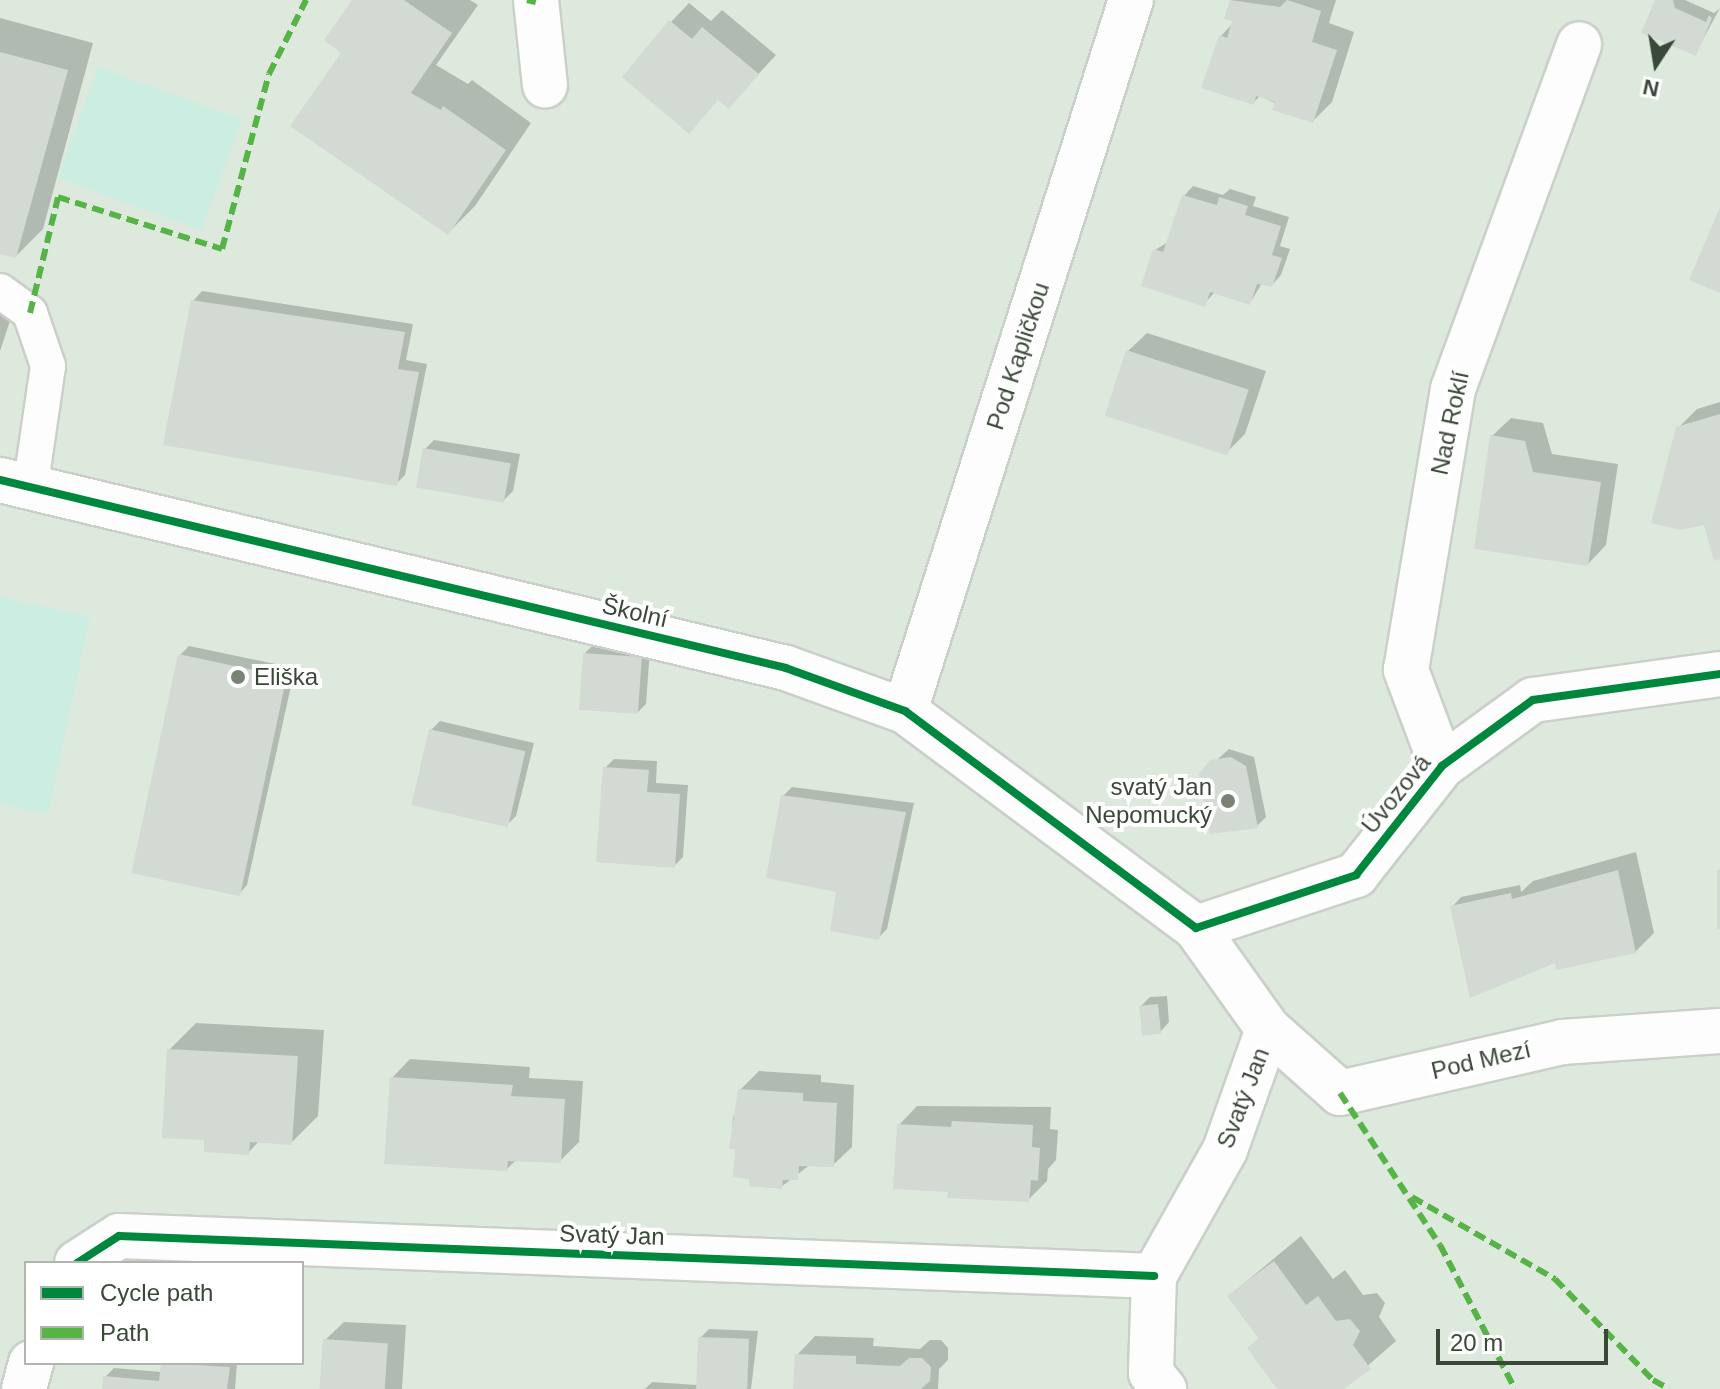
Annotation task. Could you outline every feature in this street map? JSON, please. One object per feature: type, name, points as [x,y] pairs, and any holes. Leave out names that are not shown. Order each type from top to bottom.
[{"type":"street","points":[[536,0],[545,86]]},
{"type":"street","name":"Pod Kapličkou","points":[[905,711],[1131,0]]},
{"type":"street","name":"Nad Roklí","points":[[1442,766],[1406,670],[1453,389],[1579,44]]},
{"type":"street","name":"Školní","points":[[15,485],[786,668],[905,711],[1196,928]]},
{"type":"street","name":"Úvozová","points":[[1196,928],[1356,875],[1442,766],[1533,700],[1720,674]]},
{"type":"street","name":"Svatý Jan","points":[[1164,1389],[1151,1373],[1154,1276],[1225,1150],[1268,1029],[1196,928]]},
{"type":"street","name":"Pod Mezí","points":[[1268,1029],[1340,1093],[1562,1042],[1720,1031]]},
{"type":"street","name":"Svatý Jan","points":[[80,1261],[119,1236],[1154,1276]]},
{"type":"street","points":[[24,1389],[30,1365]]},
{"type":"lane","points":[[0,291],[30,313],[48,366],[15,485]]},
{"type":"shaded area","points":[[0,0],[1720,0],[1720,1389],[0,1389]]},
{"type":"green space","points":[[98,67],[242,119],[201,230],[58,178]]},
{"type":"green space","points":[[0,597],[90,617],[48,814],[0,804]]},
{"type":"building","points":[[352,0],[404,0],[452,33],[411,93],[441,110],[443,106],[506,150],[448,235],[290,126],[341,53],[324,40]]},
{"type":"building","points":[[1230,0],[1280,7],[1287,0],[1321,11],[1312,42],[1337,50],[1313,123],[1272,110],[1275,102],[1256,96],[1254,105],[1201,88],[1219,35],[1227,38],[1232,21],[1224,19]]},
{"type":"building","points":[[1655,0],[1673,0],[1675,8],[1706,22],[1709,15],[1712,18],[1696,56],[1641,33]]},
{"type":"building","points":[[669,20],[692,39],[702,27],[759,74],[729,109],[718,100],[689,134],[622,77]]},
{"type":"building","points":[[0,52],[68,70],[16,258],[0,254]]},
{"type":"building","points":[[1182,195],[1217,205],[1219,197],[1248,206],[1245,215],[1281,226],[1272,255],[1282,258],[1272,287],[1257,284],[1250,305],[1210,292],[1205,307],[1141,286],[1153,249],[1163,252]]},
{"type":"building","points":[[1720,207],[1720,293],[1689,280]]},
{"type":"building","points":[[191,300],[405,332],[398,369],[419,372],[397,486],[163,445]]},
{"type":"building","points":[[1126,350],[1249,390],[1227,455],[1105,416]]},
{"type":"building","points":[[1720,414],[1720,559],[1714,561],[1704,525],[1681,530],[1651,523],[1676,427]]},
{"type":"building","points":[[1490,435],[1525,441],[1533,472],[1601,482],[1588,566],[1474,549]]},
{"type":"building","points":[[423,448],[511,463],[504,503],[416,487]]},
{"type":"building","points":[[583,653],[642,657],[638,714],[579,710]]},
{"type":"building","points":[[178,654],[287,677],[240,896],[131,873]]},
{"type":"building","points":[[429,729],[525,751],[508,827],[411,805]]},
{"type":"building","name":"svatý Jan Nepomucký","points":[[1231,757],[1246,766],[1258,828],[1209,834],[1199,774],[1210,760]]},
{"type":"building","points":[[603,767],[649,770],[647,792],[680,794],[675,868],[596,862]]},
{"type":"building","points":[[781,795],[906,812],[879,940],[830,931],[836,892],[766,878]]},
{"type":"building","points":[[1618,870],[1636,953],[1556,970],[1555,963],[1470,998],[1450,906],[1511,893],[1512,899]]},
{"type":"building","points":[[1717,870],[1720,870],[1720,929],[1717,929]]},
{"type":"building","points":[[1158,1004],[1161,1034],[1142,1036],[1139,1006]]},
{"type":"building","points":[[167,1049],[298,1056],[292,1145],[250,1142],[249,1155],[204,1152],[204,1140],[162,1138]]},
{"type":"building","points":[[390,1077],[513,1085],[511,1096],[565,1099],[561,1163],[508,1161],[507,1171],[384,1164]]},
{"type":"building","points":[[738,1089],[803,1093],[803,1101],[837,1103],[834,1167],[799,1166],[798,1180],[783,1180],[782,1189],[749,1186],[749,1179],[733,1177],[735,1149],[729,1149]]},
{"type":"building","points":[[952,1121],[1033,1125],[1032,1147],[1040,1148],[1038,1181],[1031,1180],[1029,1202],[947,1198],[948,1192],[893,1189],[897,1124],[951,1127]]},
{"type":"building","points":[[1274,1261],[1306,1305],[1318,1296],[1336,1321],[1350,1319],[1360,1331],[1353,1345],[1371,1369],[1344,1389],[1277,1389],[1247,1348],[1259,1339],[1227,1296]]},
{"type":"building","points":[[698,1337],[749,1339],[747,1389],[696,1389]]},
{"type":"building","points":[[323,1339],[388,1344],[385,1389],[320,1389]]},
{"type":"building","points":[[795,1354],[856,1356],[856,1364],[900,1366],[909,1358],[922,1358],[931,1367],[930,1381],[921,1389],[793,1389]]},
{"type":"building","points":[[161,1365],[230,1367],[227,1389],[102,1389],[103,1376],[159,1381]]},
{"type":"marked path","points":[[30,313],[58,197],[222,249],[269,74],[306,0]]},
{"type":"marked path","points":[[527,0],[536,2]]},
{"type":"marked path","points":[[1340,1093],[1440,1245],[1515,1389]]},
{"type":"marked path","points":[[1412,1197],[1555,1279],[1653,1380],[1669,1389]]},
{"type":"cycle path","points":[[0,480],[786,668],[905,711],[1196,928],[1356,875],[1442,766],[1533,700],[1720,674]]},
{"type":"cycle path","points":[[80,1261],[119,1236],[1154,1276]]},
{"type":"place","name":"Eliška","points":[[238,677]]},
{"type":"place","name":"svatý Jan Nepomucký","points":[[1228,801]]}]
